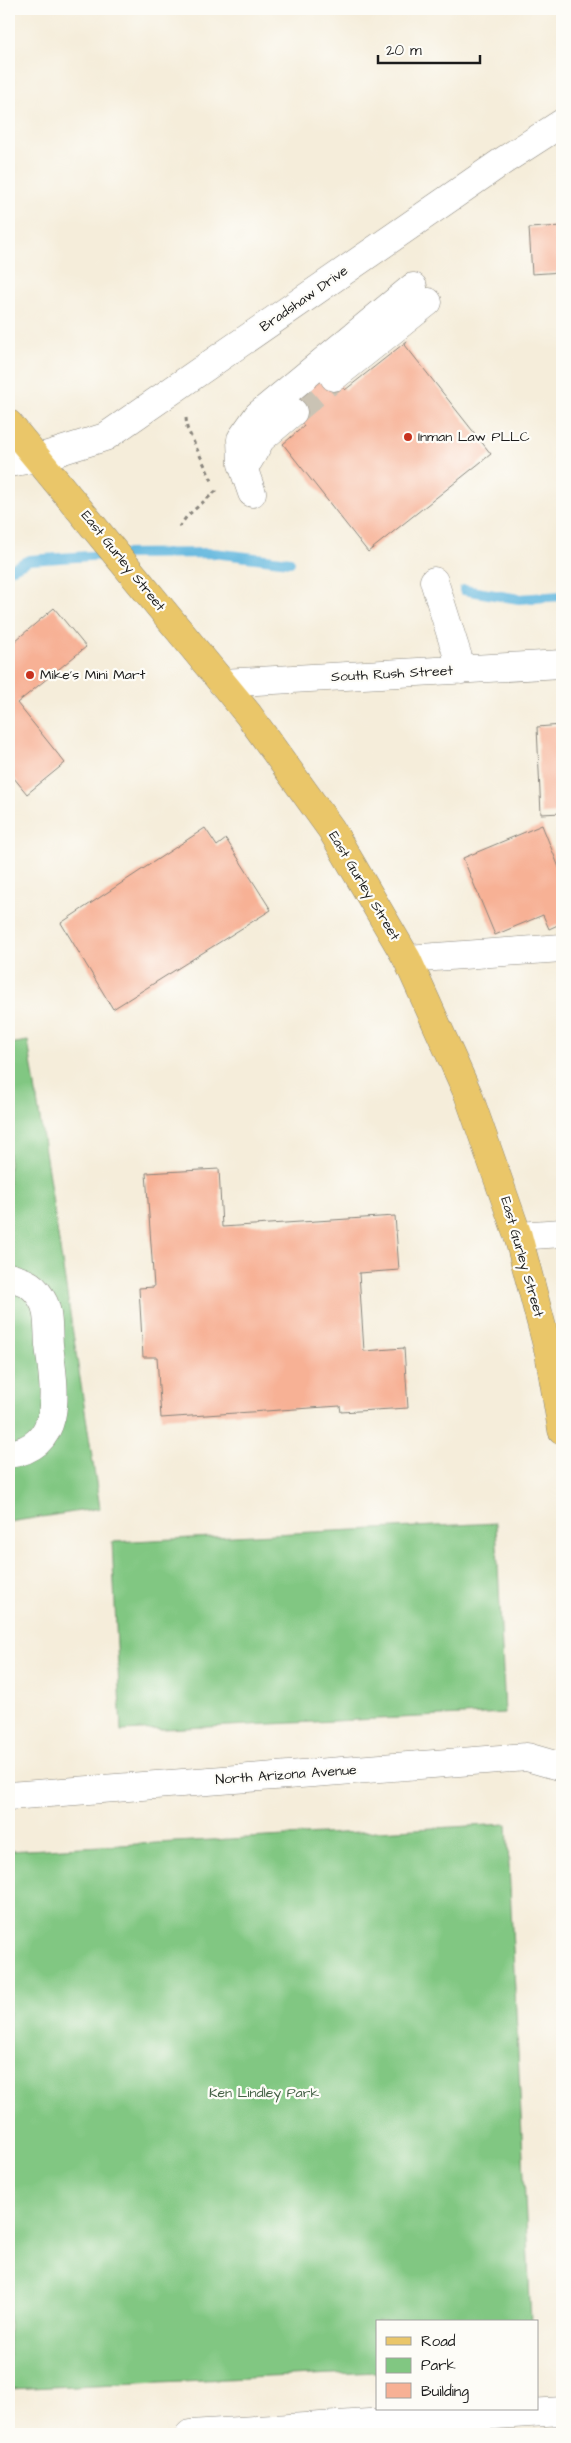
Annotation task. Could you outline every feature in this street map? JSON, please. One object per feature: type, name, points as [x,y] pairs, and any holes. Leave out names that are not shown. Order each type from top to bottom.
[{"type":"main road","name":"East Gurley Street","points":[[9,424],[248,714],[331,829],[407,958],[468,1094],[518,1236],[549,1353],[562,1430]]},
{"type":"street","name":"Bradshaw Drive","points":[[9,463],[38,458],[105,437],[503,161],[562,123]]},
{"type":"street","points":[[293,412],[261,439],[247,462],[252,493],[242,464],[241,439],[258,415],[420,294],[334,377]]},
{"type":"street","points":[[434,581],[462,670]]},
{"type":"street","name":"South Rush Street","points":[[222,683],[562,664]]},
{"type":"street","points":[[407,958],[562,948]]},
{"type":"street","points":[[518,1236],[562,1233]]},
{"type":"street","points":[[9,1277],[28,1282],[44,1304],[55,1398],[48,1429],[25,1452],[9,1454]]},
{"type":"street","name":"North Arizona Avenue","points":[[9,1796],[527,1756],[562,1767]]},
{"type":"street","points":[[190,2434],[391,2428],[562,2411]]},
{"type":"path","points":[[179,527],[187,516],[216,491],[187,428],[186,408]]},
{"type":"green space","points":[[28,1041],[100,1508],[9,1522],[9,1044]]},
{"type":"green space","points":[[496,1523],[505,1713],[121,1731],[112,1542]]},
{"type":"green space","name":"Ken Lindley Park","points":[[507,1824],[531,2320],[376,2320],[376,2372],[9,2389],[9,1851]]},
{"type":"building","points":[[562,226],[562,272],[532,274],[529,228]]},
{"type":"building","points":[[407,341],[405,345],[491,454],[368,552],[283,444],[304,426],[276,390],[318,357],[345,390]]},
{"type":"building","name":"Mike's Mini Mart","points":[[54,608],[86,647],[17,703],[65,763],[27,794],[9,772],[9,646]]},
{"type":"building","points":[[562,725],[562,813],[541,814],[537,727]]},
{"type":"building","points":[[542,825],[562,875],[562,923],[549,929],[543,915],[495,935],[463,858]]},
{"type":"building","points":[[205,828],[217,846],[226,839],[271,910],[113,1009],[61,923]]},
{"type":"building","points":[[219,1169],[222,1227],[395,1216],[399,1270],[359,1273],[364,1351],[404,1348],[408,1408],[341,1412],[340,1406],[161,1418],[157,1357],[143,1357],[139,1288],[154,1287],[146,1173]]},
{"type":"waterway","points":[[9,570],[29,560],[121,554],[213,553],[290,562]]},
{"type":"waterway","points":[[464,590],[519,599],[562,596]]},
{"type":"tunnel","points":[[293,412],[334,377]]},
{"type":"place","name":"Inman Law PLLC","points":[[408,437]]},
{"type":"place","name":"Mike's Mini Mart","points":[[30,675]]}]
